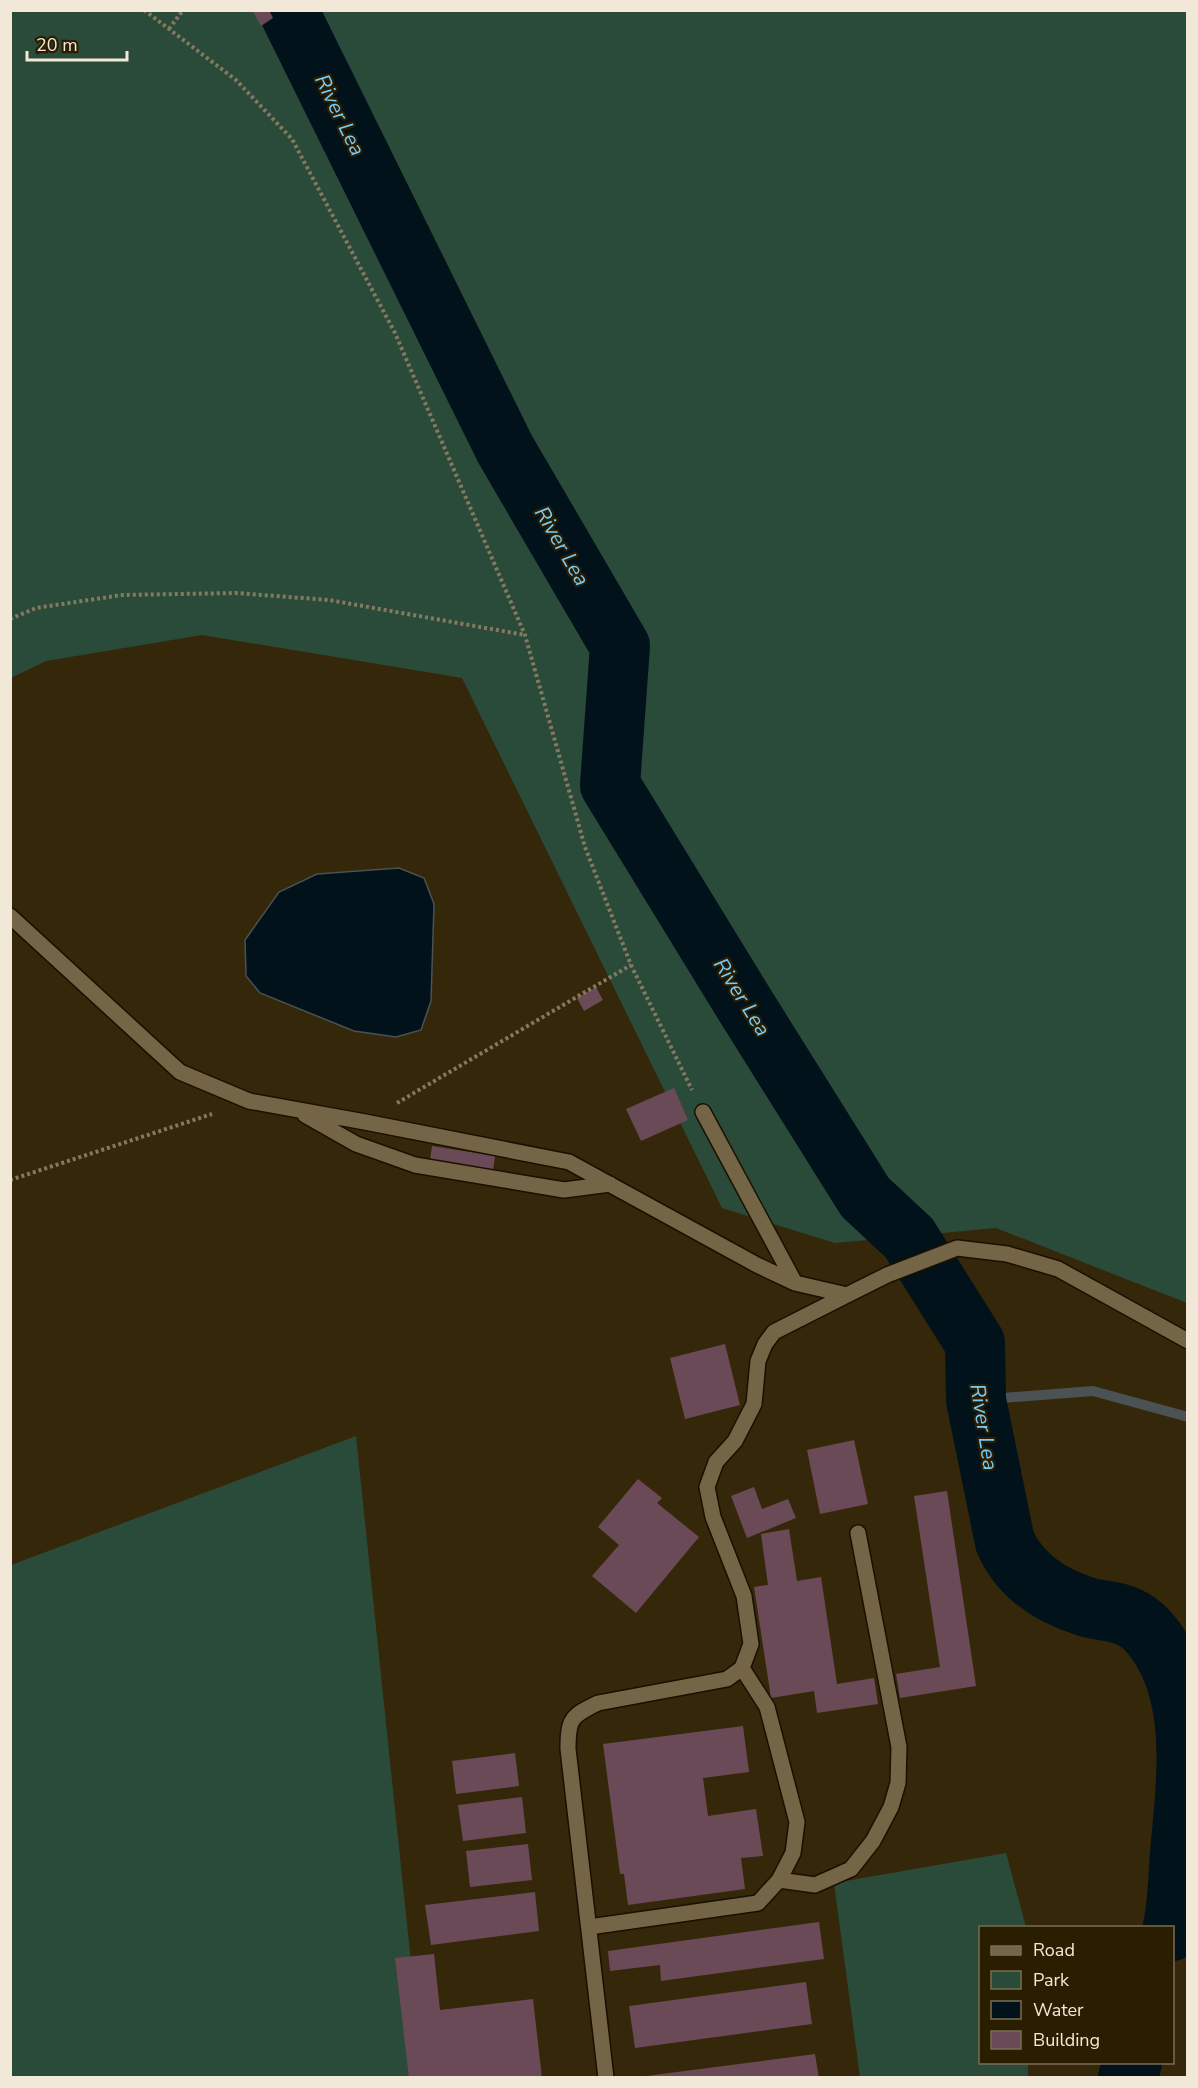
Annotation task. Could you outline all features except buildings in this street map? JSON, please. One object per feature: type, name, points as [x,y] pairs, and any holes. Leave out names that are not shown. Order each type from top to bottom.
[{"type":"lane","points":[[10,916],[180,1072],[249,1101],[569,1162],[757,1265],[795,1283],[847,1295]]},
{"type":"lane","points":[[294,1109],[356,1144],[415,1165],[564,1190],[610,1184]]},
{"type":"lane","points":[[703,1112],[795,1283]]},
{"type":"lane","points":[[606,2078],[568,1749],[568,1727],[580,1712],[598,1703],[727,1679],[742,1668],[751,1644],[744,1596],[712,1517],[707,1487],[716,1462],[735,1441],[754,1404],[758,1362],[765,1344],[774,1332],[887,1275],[957,1248],[1007,1254],[1058,1269],[1188,1341]]},
{"type":"lane","points":[[778,1880],[815,1885],[852,1869],[873,1841],[887,1816],[898,1783],[899,1747],[858,1533]]},
{"type":"lane","points":[[589,1927],[758,1903],[778,1880],[793,1853],[797,1822],[768,1707],[742,1668]]},
{"type":"path","points":[[144,10],[236,80],[292,139],[395,333],[525,635],[585,847],[632,965],[703,1112]]},
{"type":"path","points":[[169,29],[183,10]]},
{"type":"path","points":[[10,619],[36,608],[122,595],[236,593],[329,600],[525,635]]},
{"type":"path","points":[[365,1122],[632,965]]},
{"type":"path","points":[[10,1180],[249,1101]]},
{"type":"green space","points":[[10,11],[1187,11],[1187,1303],[996,1228],[835,1243],[722,1208],[462,678],[202,635],[46,661],[11,678]]},
{"type":"green space","points":[[356,1436],[423,2077],[11,2078],[11,1565]]},
{"type":"green space","points":[[1006,1853],[1026,1926],[979,1926],[979,2064],[1028,2064],[1028,2077],[860,2077],[834,1883]]},
{"type":"water","points":[[399,868],[424,878],[434,904],[431,1001],[421,1030],[396,1037],[354,1031],[260,993],[246,976],[245,940],[279,892],[317,874]]},
{"type":"waterway","name":"River Lea","points":[[288,10],[505,449],[620,646],[610,785],[865,1197],[909,1238],[975,1343],[976,1400],[1005,1542],[1011,1554],[1027,1574],[1059,1596],[1089,1608],[1130,1617],[1139,1623],[1155,1639],[1171,1667],[1179,1692],[1186,1745],[1185,1800],[1173,1926]]},
{"type":"waterway","points":[[976,1400],[1093,1391],[1188,1417]]},
{"type":"waterway","name":"River Lea","points":[[1128,2078],[1132,2064]]}]
